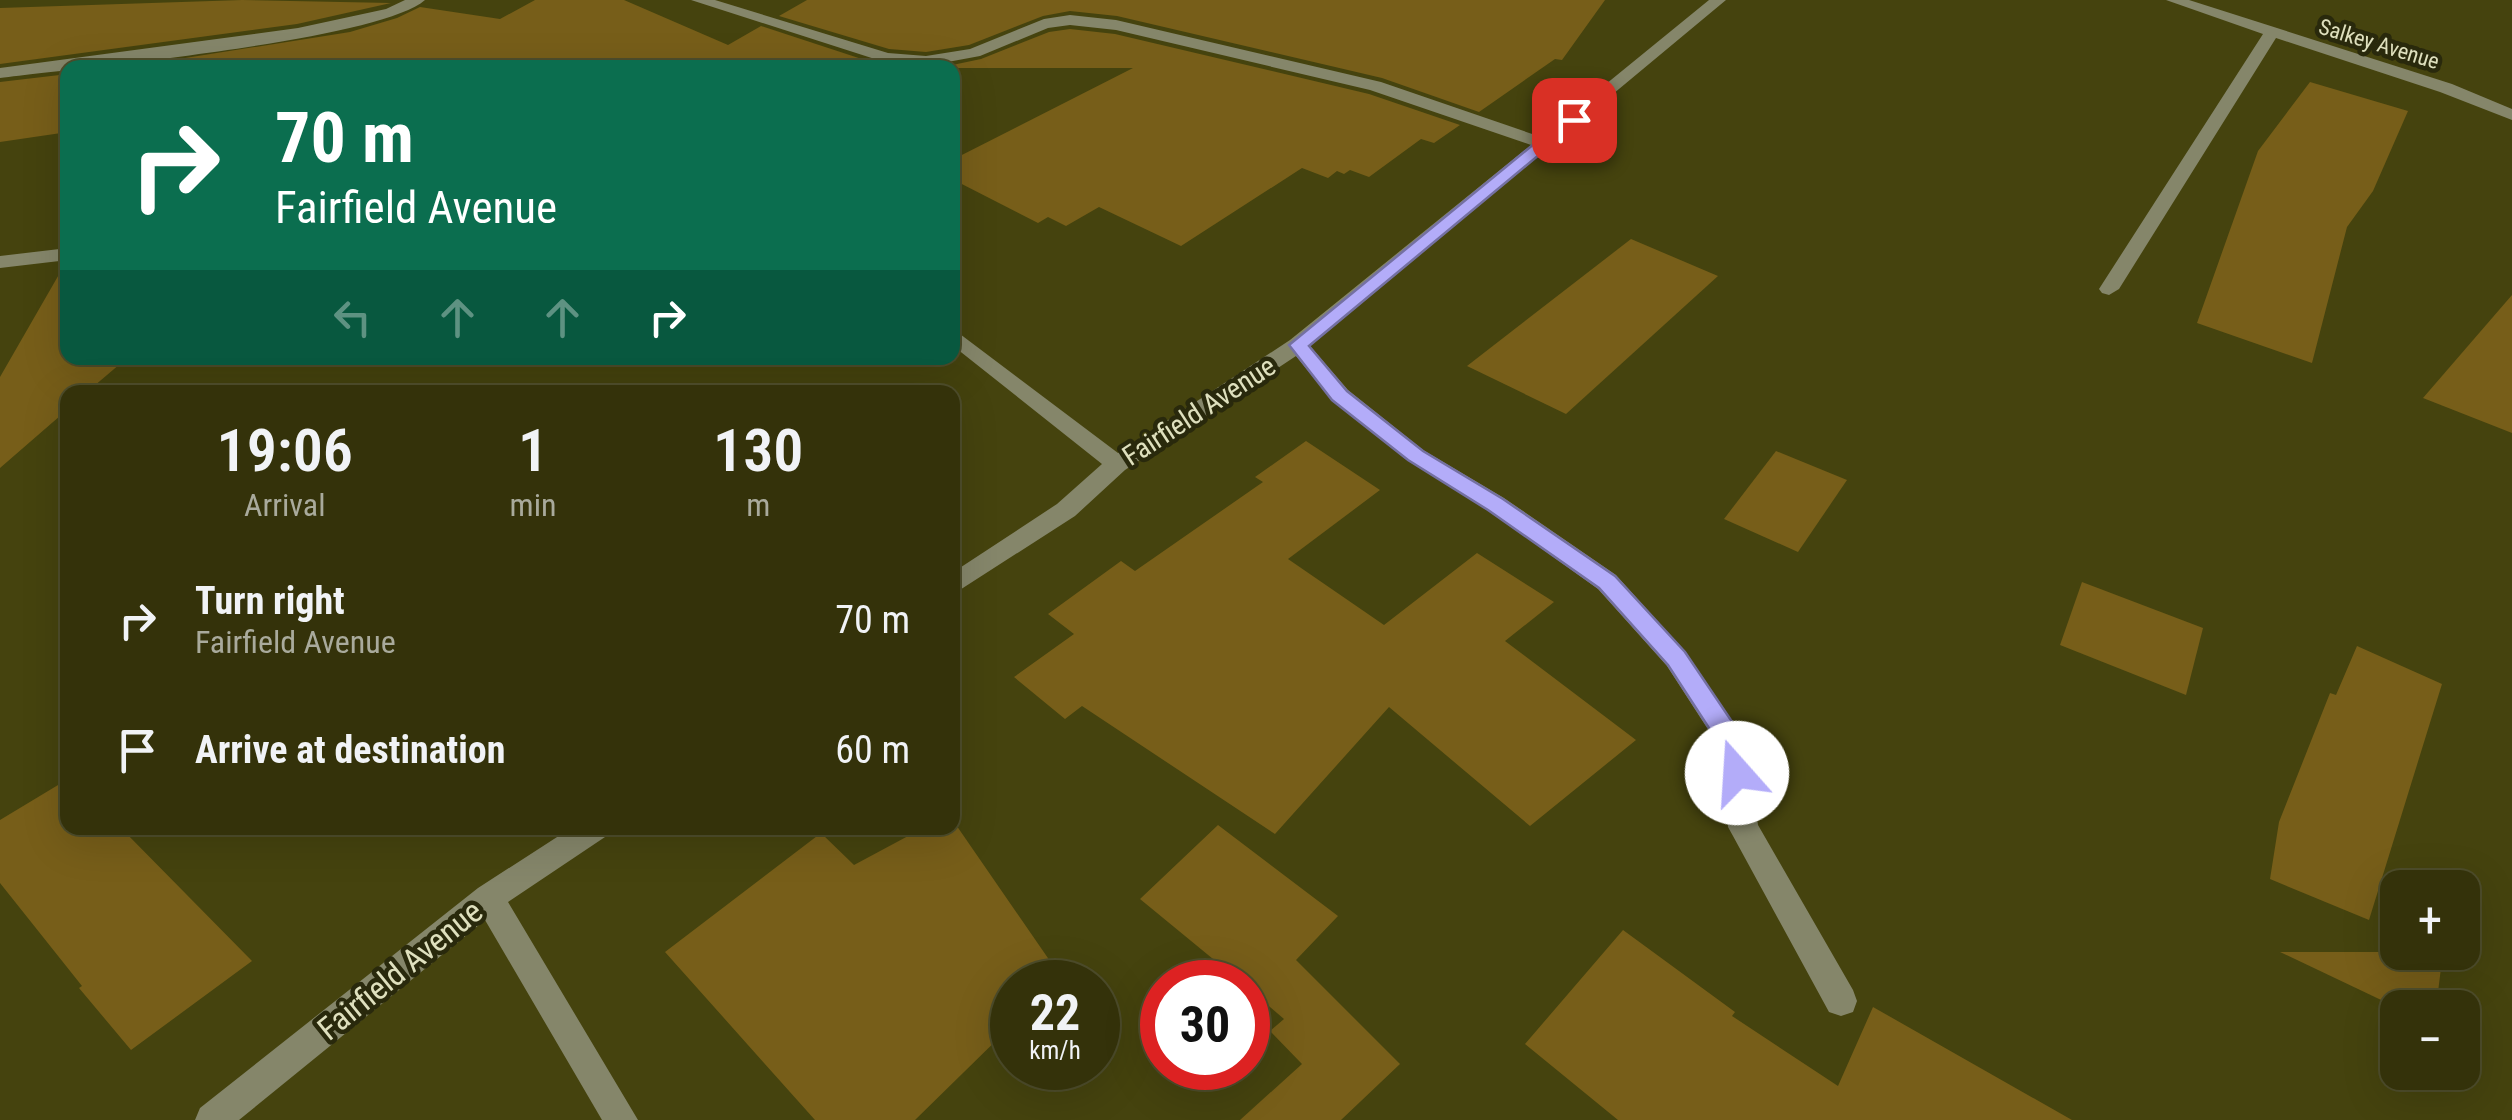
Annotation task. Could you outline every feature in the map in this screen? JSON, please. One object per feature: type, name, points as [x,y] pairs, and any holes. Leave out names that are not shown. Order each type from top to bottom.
[{"type":"street","points":[[97,60],[298,33],[391,13],[418,0]]},
{"type":"street","points":[[698,0],[886,58],[913,60]]},
{"type":"street","name":"Fairfield Avenue","points":[[960,581],[1066,510],[1117,464],[1298,345],[1718,0]]},
{"type":"street","name":"Salkey Avenue","points":[[2174,0],[2446,88],[2512,115]]},
{"type":"street","points":[[932,60],[974,53],[1044,24],[1070,20],[1116,25],[1375,86],[1544,144]]},
{"type":"street","points":[[2109,288],[2271,34]]},
{"type":"street","points":[[0,73],[60,65]]},
{"type":"street","points":[[0,262],[60,255]]},
{"type":"street","points":[[960,340],[1117,464]]},
{"type":"street","points":[[1298,345],[1340,395],[1416,456],[1496,504],[1607,582],[1676,659],[1734,746],[1743,826],[1841,1001]]},
{"type":"street","name":"Fairfield Avenue","points":[[212,1120],[489,898],[584,835]]},
{"type":"street","points":[[489,898],[621,1120]]},
{"type":"building","points":[[242,0],[391,3],[297,24],[0,64],[0,8]]},
{"type":"building","points":[[535,0],[624,0],[728,45],[761,26],[865,60],[173,60],[350,32],[420,7],[500,19]]},
{"type":"building","points":[[807,0],[1605,0],[1562,60],[1555,59],[1479,112],[1382,78],[1117,16],[1070,11],[1043,16],[969,45],[926,52],[889,49],[779,16]]},
{"type":"building","points":[[1070,29],[1115,34],[1369,94],[1460,125],[1434,143],[1421,139],[1369,177],[1350,170],[1344,174],[1337,171],[1328,178],[1302,168],[1181,246],[1099,207],[1066,226],[1048,217],[1038,223],[960,183],[960,156],[1133,68],[960,68],[960,63],[1049,32]]},
{"type":"building","points":[[60,75],[60,133],[0,142],[0,82]]},
{"type":"building","points":[[2310,82],[2408,111],[2373,191],[2347,227],[2312,363],[2197,323],[2258,151]]},
{"type":"building","points":[[1631,239],[1718,276],[1566,414],[1467,366]]},
{"type":"building","points":[[60,273],[60,365],[119,365],[95,385],[60,385],[60,416],[0,468],[0,377]]},
{"type":"building","points":[[2512,295],[2512,433],[2423,398]]},
{"type":"building","points":[[1306,441],[1380,490],[1288,559],[1384,625],[1477,553],[1554,602],[1505,641],[1636,740],[1530,826],[1389,707],[1275,834],[1082,706],[1065,719],[1014,677],[1074,634],[1048,614],[1121,561],[1135,571],[1263,482],[1255,477]]},
{"type":"building","points":[[1776,451],[1847,480],[1798,552],[1724,519]]},
{"type":"building","points":[[2082,582],[2203,628],[2186,695],[2060,645]]},
{"type":"building","points":[[2357,646],[2442,684],[2384,870],[2380,870],[2380,884],[2369,920],[2270,879],[2279,822],[2330,693],[2336,695]]},
{"type":"building","points":[[60,784],[60,835],[128,835],[252,961],[131,1050],[0,883],[0,820]]},
{"type":"building","points":[[1218,825],[1338,916],[1296,960],[1400,1064],[1341,1120],[1240,1120],[1302,1064],[1270,1031],[1284,1019],[1270,1007],[1270,960],[1214,960],[1140,899]]},
{"type":"building","points":[[960,831],[1049,960],[990,960],[990,1047],[915,1120],[815,1120],[665,952],[823,835],[854,865],[910,835],[960,835]]},
{"type":"building","points":[[1623,930],[1735,1012],[1732,1016],[1838,1086],[1873,1007],[2072,1120],[1618,1120],[1525,1044]]},
{"type":"building","points":[[2280,952],[2380,952],[2380,970],[2441,970],[2438,990],[2380,990],[2380,999]]},
{"type":"route","points":[[1574,120],[1298,345],[1340,395],[1416,456],[1496,504],[1607,582],[1676,659],[1734,746],[1737,773]]}]
